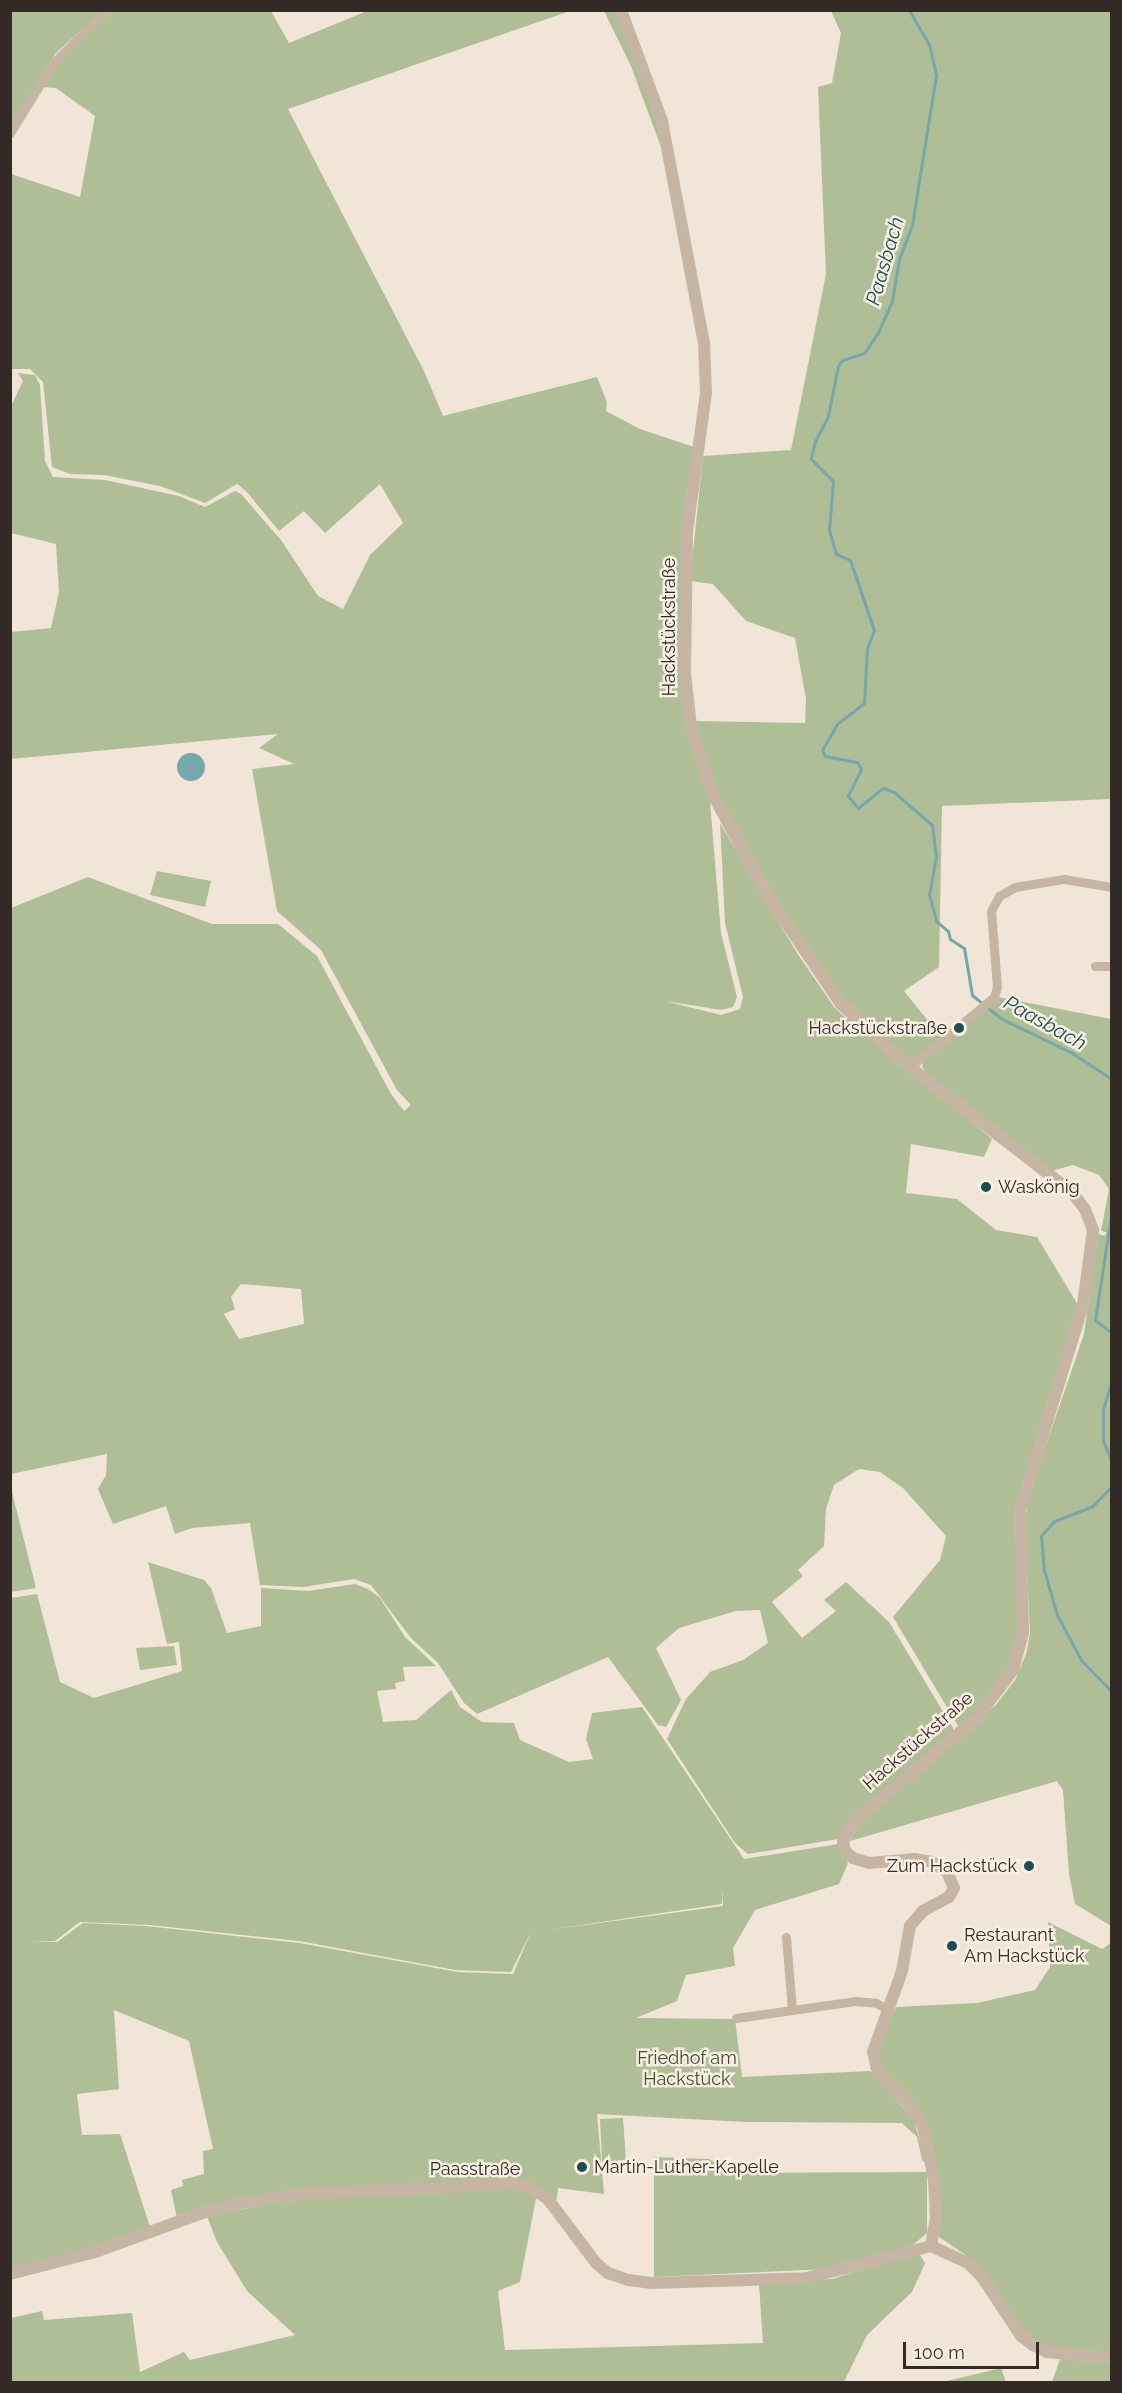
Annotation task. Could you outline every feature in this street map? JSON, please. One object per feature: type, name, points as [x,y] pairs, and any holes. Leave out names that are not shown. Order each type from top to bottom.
[{"type":"street","points":[[10,133],[53,63],[107,10]]},
{"type":"street","name":"Hackstückstraße","points":[[621,10],[645,70],[670,155],[697,291],[707,367],[686,578],[686,689],[696,745],[724,818],[802,949],[841,1004],[910,1067],[1072,1192],[1089,1215],[1094,1245],[1074,1338],[1020,1510],[1024,1624],[1021,1649],[1013,1670],[977,1718],[855,1820],[843,1841],[845,1851],[853,1858],[869,1863],[915,1859],[932,1862],[947,1872],[954,1888],[950,1897],[923,1911],[910,1926],[902,1971],[873,2045],[874,2063],[922,2126],[934,2179],[936,2218],[931,2246]]},
{"type":"street","points":[[910,1067],[989,1003],[997,987],[991,917],[999,896],[1015,887],[1064,879],[1112,888]]},
{"type":"street","points":[[1095,966],[1112,966]]},
{"type":"street","points":[[786,1937],[792,2010]]},
{"type":"street","points":[[736,2018],[855,2001],[876,2003],[888,2009]]},
{"type":"street","name":"Paasstraße","points":[[10,2274],[95,2252],[202,2213],[242,2203],[302,2194],[492,2184],[537,2190],[547,2198],[596,2263],[608,2273],[628,2280],[652,2283],[807,2277],[931,2246]]},
{"type":"street","points":[[931,2246],[968,2263],[982,2277],[1021,2336],[1033,2345],[1047,2352],[1112,2358]]},
{"type":"green space","points":[[11,11],[102,11],[55,54],[11,126]]},
{"type":"green space","points":[[113,11],[271,11],[289,43],[367,11],[570,11],[288,109],[424,371],[443,416],[597,377],[607,402],[606,411],[640,429],[694,447],[682,666],[710,802],[721,933],[737,997],[733,1007],[721,1010],[665,1001],[721,1015],[740,1009],[743,997],[725,923],[720,823],[797,953],[834,1007],[846,1018],[844,1022],[849,1017],[992,1139],[984,1157],[911,1144],[906,1193],[957,1199],[996,1230],[1037,1237],[1078,1305],[1018,1499],[1020,1636],[1005,1679],[960,1729],[893,1617],[940,1560],[946,1536],[903,1488],[880,1472],[859,1469],[834,1485],[826,1509],[824,1546],[798,1570],[803,1576],[772,1602],[802,1638],[836,1611],[824,1600],[846,1582],[889,1622],[953,1728],[954,1733],[838,1839],[748,1854],[735,1843],[667,1739],[686,1699],[710,1672],[743,1660],[768,1643],[760,1610],[736,1611],[679,1628],[656,1648],[681,1700],[666,1727],[658,1725],[608,1657],[477,1714],[464,1703],[438,1663],[411,1638],[371,1585],[354,1579],[303,1587],[260,1585],[250,1523],[192,1528],[175,1534],[166,1506],[113,1524],[98,1489],[106,1475],[107,1454],[11,1474],[11,908],[88,877],[212,924],[278,924],[317,956],[391,1094],[404,1111],[411,1105],[397,1090],[321,950],[277,911],[252,769],[294,764],[259,748],[278,734],[11,759],[11,632],[51,628],[59,592],[56,544],[11,533],[10,408],[23,381],[18,373],[35,375],[40,385],[45,461],[53,477],[105,480],[179,496],[205,507],[235,491],[241,494],[281,540],[318,596],[343,609],[370,555],[403,523],[380,484],[325,533],[304,511],[279,531],[246,491],[237,484],[205,503],[160,486],[104,475],[70,474],[52,467],[43,382],[30,369],[11,369],[11,174],[80,197],[95,116],[56,88],[40,87],[59,62]],"holes":[[[241,1284],[301,1289],[304,1324],[239,1339],[224,1314],[235,1309],[231,1297]]]},
{"type":"green space","points":[[604,11],[617,11],[656,121],[665,158],[631,66]]},
{"type":"green space","points":[[831,11],[1111,11],[1111,799],[942,806],[939,967],[904,991],[941,1037],[911,1062],[843,1000],[771,890],[713,784],[695,721],[805,723],[806,699],[795,638],[746,621],[713,584],[690,581],[703,456],[791,450],[826,274],[818,87],[832,83],[841,33]]},
{"type":"green space","points":[[157,871],[211,881],[205,907],[150,895]]},
{"type":"green space","points":[[998,997],[1111,1019],[1111,1926],[1075,1904],[1069,1874],[1063,1790],[1057,1781],[850,1841],[861,1821],[996,1705],[1015,1680],[1026,1654],[1030,1634],[1025,1524],[1028,1498],[1084,1334],[1098,1234],[1105,1236],[1106,1232],[1101,1231],[1109,1189],[1099,1175],[1073,1165],[1052,1171],[929,1076],[922,1067],[924,1059]]},
{"type":"green space","points":[[11,1488],[36,1588],[10,1592]]},
{"type":"green space","name":"Friedhof am Hackstück","points":[[148,1562],[204,1580],[211,1588],[227,1633],[261,1626],[261,1588],[308,1591],[355,1584],[368,1589],[380,1598],[405,1637],[436,1666],[403,1667],[405,1681],[395,1683],[396,1689],[377,1691],[383,1722],[416,1720],[451,1690],[460,1707],[482,1722],[514,1723],[520,1740],[569,1762],[593,1759],[586,1739],[592,1713],[642,1707],[744,1859],[838,1844],[848,1863],[839,1884],[755,1910],[733,1948],[735,1966],[686,1975],[677,2001],[636,2018],[735,2019],[742,2077],[870,2071],[913,2118],[927,2164],[922,2160],[917,2137],[902,2123],[745,2122],[597,2114],[604,2194],[558,2188],[556,2203],[534,2184],[326,2187],[177,2218],[171,2190],[183,2186],[182,2180],[204,2174],[203,2151],[213,2149],[189,2041],[114,2010],[119,2089],[77,2094],[82,2135],[120,2134],[150,2227],[91,2249],[11,2269],[11,1598],[37,1594],[60,1682],[94,1698],[182,1671],[179,1642],[167,1644]],"holes":[[[723,1890],[723,1906],[548,1930],[722,1904]],[[80,1922],[150,1925],[299,1941],[455,1970],[511,1972],[531,1932],[513,1974],[458,1972],[300,1943],[146,1926],[83,1923],[57,1942],[32,1941],[55,1941]]]},
{"type":"green space","points":[[174,1646],[177,1665],[140,1670],[136,1648]]},
{"type":"green space","points":[[1048,1922],[1102,1949],[1111,1943],[1111,2353],[1048,2348],[1023,2334],[973,2260],[939,2237],[939,2183],[929,2129],[881,2070],[877,2049],[896,2007],[977,2003],[1035,1990],[1050,1967]]},
{"type":"green space","points":[[623,2118],[626,2160],[602,2162],[600,2119]]},
{"type":"green space","points":[[654,2157],[709,2159],[736,2173],[927,2172],[927,2233],[914,2244],[830,2269],[654,2277]]},
{"type":"green space","points":[[503,2189],[528,2191],[536,2198],[520,2282],[498,2291],[505,2350],[763,2343],[759,2285],[832,2279],[918,2252],[925,2263],[912,2292],[867,2335],[844,2382],[11,2382],[11,2318],[42,2311],[44,2320],[132,2313],[140,2372],[184,2352],[190,2360],[295,2335],[247,2291],[217,2242],[207,2216],[292,2200]]},
{"type":"green space","points":[[1060,2359],[1111,2363],[1111,2382],[1052,2382]]},
{"type":"green space","points":[[1001,2368],[1006,2382],[943,2382]]},
{"type":"water","points":[[191,753],[201,757],[205,767],[201,777],[191,781],[181,777],[177,767],[181,757]]},
{"type":"waterway","name":"Paasbach","points":[[909,10],[929,44],[936,75],[912,225],[899,259],[892,301],[877,334],[864,353],[842,360],[838,366],[828,416],[815,441],[811,459],[833,481],[829,530],[836,554],[850,560],[874,630],[867,648],[864,703],[837,724],[822,750],[825,756],[857,762],[861,769],[848,796],[858,808],[883,788],[894,792],[932,825],[936,856],[929,894],[936,921],[948,931],[950,939],[964,948],[972,995],[1000,1018],[1072,1053],[1112,1079]]},
{"type":"waterway","name":"Paasbach","points":[[1112,1209],[1095,1320],[1112,1333]]},
{"type":"waterway","name":"Paasbach","points":[[1112,1380],[1103,1409],[1103,1441],[1112,1462]]},
{"type":"waterway","name":"Paasbach","points":[[1112,1486],[1093,1506],[1054,1521],[1041,1536],[1044,1570],[1057,1615],[1081,1660],[1112,1692]]},
{"type":"place","name":"Hackstückstraße","points":[[959,1028]]},
{"type":"place","name":"Waskönig","points":[[986,1187]]},
{"type":"place","name":"Zum Hackstück","points":[[1029,1866]]},
{"type":"place","name":"Restaurant Am Hackstück","points":[[952,1946]]},
{"type":"place","name":"Martin-Luther-Kapelle","points":[[582,2167]]}]
